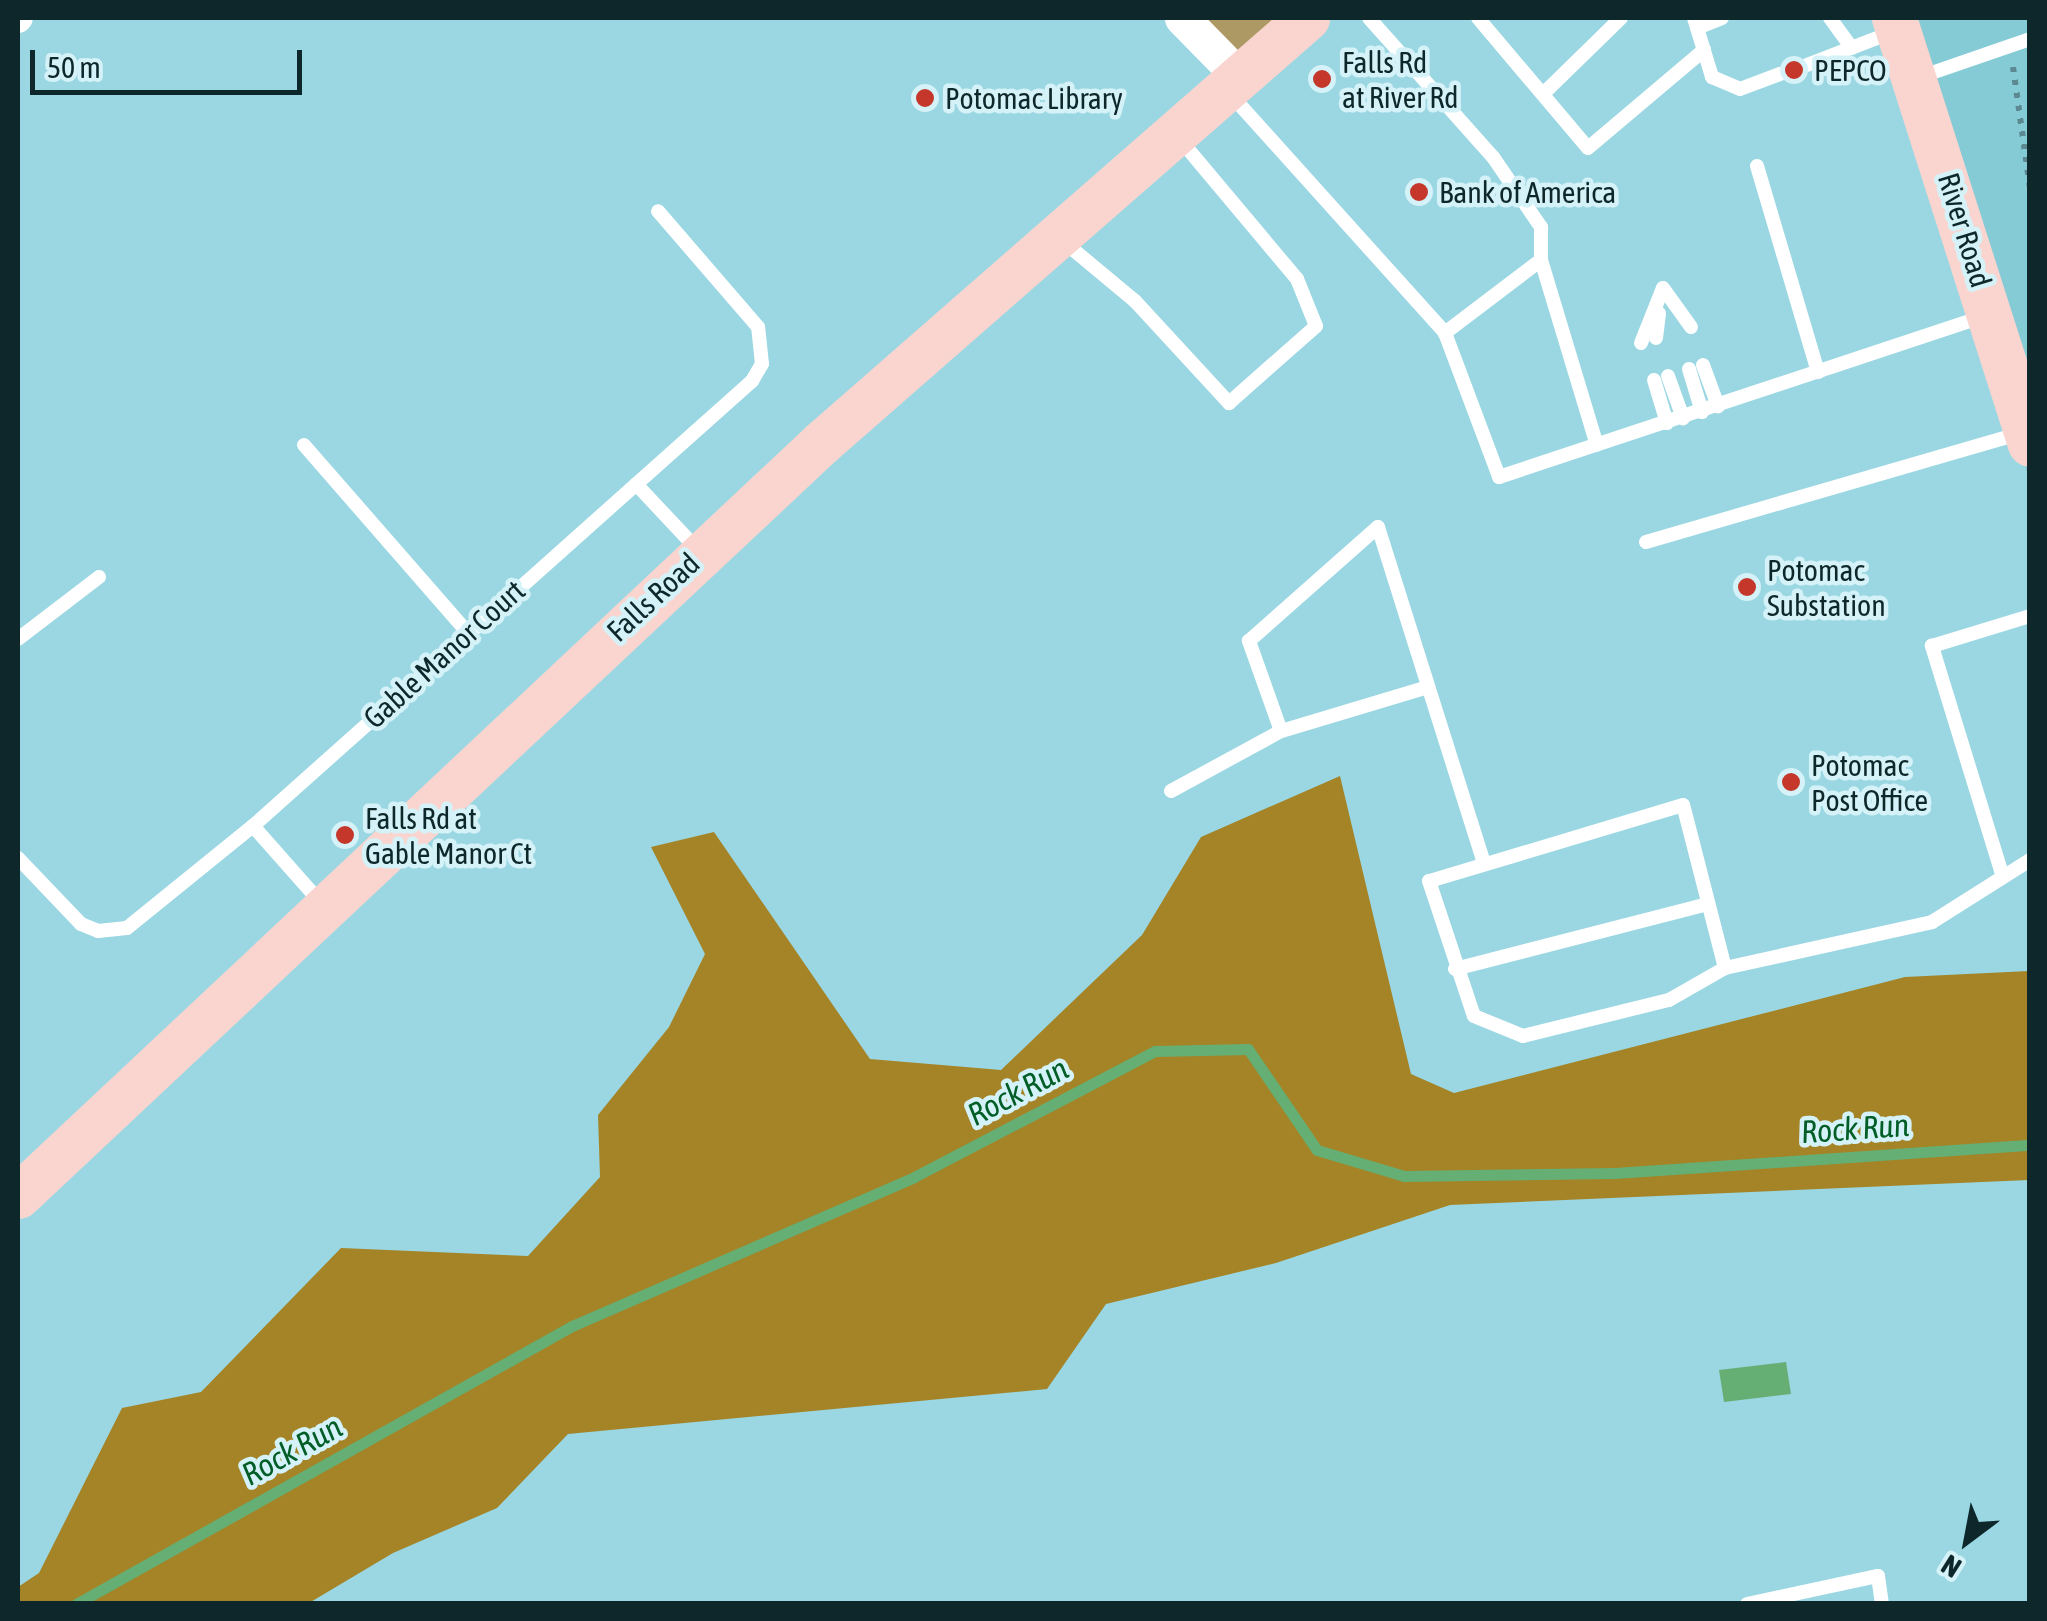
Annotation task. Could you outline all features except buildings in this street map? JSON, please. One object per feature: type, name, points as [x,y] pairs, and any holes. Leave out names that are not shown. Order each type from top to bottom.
[{"type":"main road","name":"Falls Road","points":[[18,1196],[701,553],[1056,235],[1307,18]]},
{"type":"main road","name":"River Road","points":[[1896,24],[2028,438]]},
{"type":"street","points":[[1182,18],[1234,84]]},
{"type":"lane","points":[[1369,18],[1523,196],[1541,228],[1541,260],[1597,445]]},
{"type":"lane","points":[[1478,18],[1588,148],[1704,50]]},
{"type":"lane","points":[[1543,94],[1621,18]]},
{"type":"lane","points":[[1722,18],[1696,23],[1712,77],[1740,89],[1780,74]]},
{"type":"lane","points":[[1830,18],[1852,48]]},
{"type":"lane","points":[[1807,65],[1852,48],[1896,24]]},
{"type":"lane","points":[[1915,78],[2030,38]]},
{"type":"lane","points":[[1234,84],[1445,333],[1499,477],[1991,314]]},
{"type":"lane","points":[[1056,235],[1135,301],[1229,403],[1316,326],[1298,279],[1175,134]]},
{"type":"lane","points":[[1757,166],[1818,372]]},
{"type":"lane","name":"Gable Manor Court","points":[[18,858],[81,924],[113,932],[127,928],[253,826],[752,381],[764,345],[758,327],[658,212]]},
{"type":"lane","points":[[1445,333],[1541,260]]},
{"type":"lane","points":[[1648,341],[1663,288],[1692,326]]},
{"type":"lane","points":[[1702,412],[1696,367],[1718,406]]},
{"type":"lane","points":[[1668,423],[1661,378],[1684,418]]},
{"type":"lane","points":[[1646,542],[2028,438]]},
{"type":"lane","points":[[304,445],[468,632]]},
{"type":"lane","points":[[636,484],[701,553]]},
{"type":"lane","points":[[1281,732],[1249,641],[1378,527],[1484,864]]},
{"type":"lane","points":[[18,640],[99,577]]},
{"type":"lane","points":[[2002,874],[1932,646],[2030,616]]},
{"type":"lane","points":[[1171,791],[1281,732],[1428,687]]},
{"type":"lane","points":[[1725,968],[1684,806],[1429,881],[1474,1016],[1523,1036],[1669,1000],[1725,968],[1932,922],[2002,874],[2030,860]]},
{"type":"lane","points":[[253,826],[326,908]]},
{"type":"lane","points":[[1456,970],[1708,904]]},
{"type":"lane","points":[[1747,1604],[1878,1576],[1882,1604]]},
{"type":"path","points":[[2007,46],[2021,96],[2022,166],[2030,188]]},
{"type":"shaded area","points":[[1182,18],[1307,18],[1241,78]]},
{"type":"shaded area","points":[[1884,18],[2029,18],[2029,479],[1889,33]]},
{"type":"shaded area","points":[[1340,776],[1411,1074],[1454,1093],[1905,977],[2029,971],[2029,1180],[1450,1205],[1276,1263],[1106,1304],[1047,1389],[568,1434],[497,1508],[393,1553],[309,1603],[18,1603],[18,1587],[39,1573],[122,1408],[201,1392],[341,1248],[528,1256],[600,1177],[598,1115],[669,1027],[705,954],[651,847],[714,832],[870,1059],[1001,1070],[1142,935],[1201,837]]},
{"type":"shaded area","points":[[1786,1362],[1791,1394],[1724,1402],[1719,1370]]},
{"type":"waterway","name":"Rock Run","points":[[76,1604],[572,1326],[914,1177],[1155,1051],[1248,1049],[1317,1150],[1404,1176],[1615,1173],[2030,1145]]},
{"type":"place","name":"PEPCO","points":[[1794,70]]},
{"type":"place","name":"Falls Rd at River Rd","points":[[1322,79]]},
{"type":"place","name":"Potomac Library","points":[[925,98]]},
{"type":"place","name":"Bank of America","points":[[1419,192]]},
{"type":"place","name":"Potomac Substation","points":[[1747,587]]},
{"type":"place","name":"Potomac Post Office","points":[[1791,782]]},
{"type":"place","name":"Falls Rd at Gable Manor Ct","points":[[345,835]]}]
